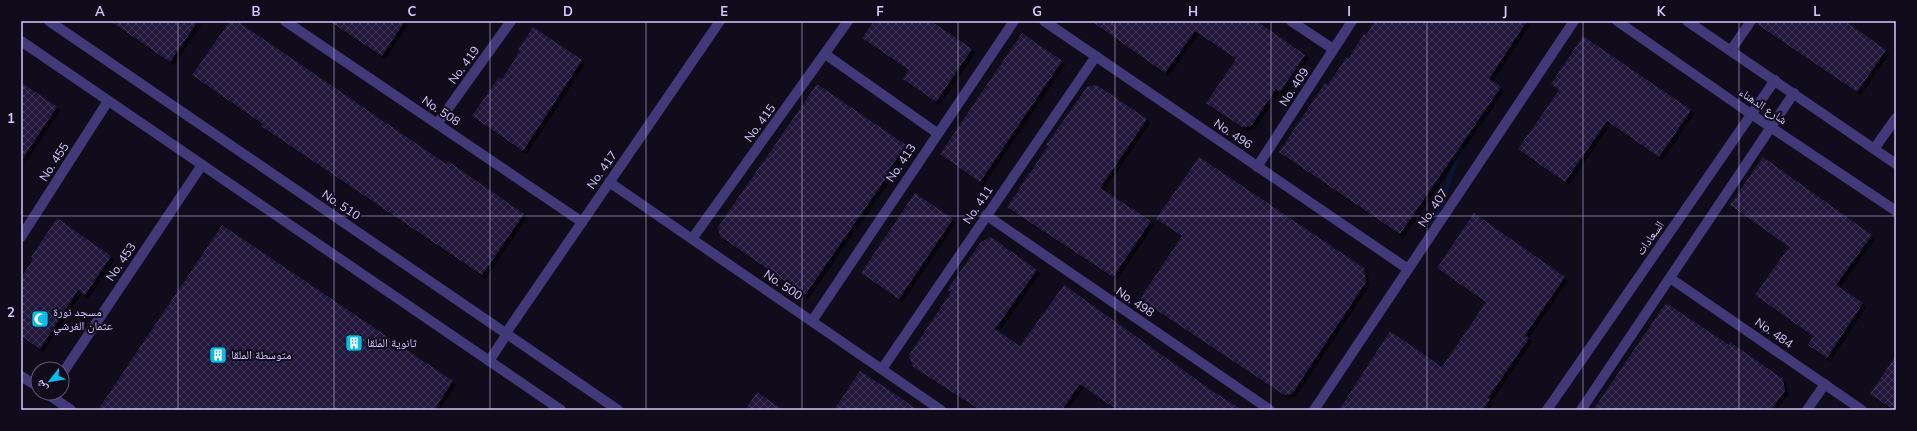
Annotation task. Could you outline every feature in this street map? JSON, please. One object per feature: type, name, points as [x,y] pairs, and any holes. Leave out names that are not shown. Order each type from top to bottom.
[{"type":"street","name":"No. 510","points":[[49,21],[618,410]]},
{"type":"street","name":"No. 508","points":[[285,21],[582,222]]},
{"type":"street","name":"No. 419","points":[[437,124],[511,21]]},
{"type":"street","name":"No. 417","points":[[489,361],[506,333],[720,21]]},
{"type":"street","name":"No. 415","points":[[692,239],[826,54],[848,21]]},
{"type":"street","name":"No. 413","points":[[812,321],[937,133],[1014,21]]},
{"type":"street","name":"No. 496","points":[[1044,21],[1408,269]]},
{"type":"street","points":[[1291,21],[1333,49]]},
{"type":"street","name":"No. 409","points":[[1257,167],[1352,21]]},
{"type":"street","name":"No. 407","points":[[1314,410],[1574,21]]},
{"type":"street","name":"شارع الدهناء","points":[[1617,21],[1751,114],[1896,211]]},
{"type":"street","points":[[1687,21],[1896,164]]},
{"type":"street","points":[[1731,50],[1751,21]]},
{"type":"street","points":[[21,41],[561,410]]},
{"type":"street","points":[[826,54],[937,133]]},
{"type":"street","name":"No. 411","points":[[882,369],[1096,56]]},
{"type":"street","name":"السعادات","points":[[1547,410],[1775,80]]},
{"type":"street","points":[[1581,410],[1794,93]]},
{"type":"street","name":"No. 455","points":[[21,237],[108,100]]},
{"type":"street","points":[[1874,149],[1896,118]]},
{"type":"street","name":"No. 453","points":[[70,362],[202,165]]},
{"type":"street","name":"No. 500","points":[[609,182],[941,410]]},
{"type":"street","name":"No. 498","points":[[986,215],[1270,410]]},
{"type":"street","name":"No. 484","points":[[1670,278],[1862,410]]},
{"type":"street","points":[[21,376],[30,382]]},
{"type":"street","points":[[1807,410],[1824,384]]},
{"type":"street","points":[[59,401],[71,410]]},
{"type":"building","points":[[110,21],[198,21],[170,62]]},
{"type":"building","points":[[230,21],[237,21],[446,164],[448,161],[524,214],[482,275],[261,126],[263,124],[192,75]]},
{"type":"building","points":[[329,21],[405,21],[382,56]]},
{"type":"building","points":[[874,21],[931,21],[972,49],[936,102],[903,79],[909,70],[862,38]]},
{"type":"building","points":[[1091,21],[1257,21],[1305,55],[1280,92],[1276,89],[1251,126],[1242,127],[1206,103],[1235,61],[1235,58],[1195,31],[1165,73]]},
{"type":"building","points":[[1375,21],[1527,21],[1489,79],[1501,87],[1400,234],[1279,152],[1325,83],[1328,85],[1346,58],[1348,59],[1364,34],[1366,35]]},
{"type":"building","points":[[1757,21],[1845,21],[1886,50],[1857,92],[1757,24]]},
{"type":"building","points":[[533,27],[582,60],[523,151],[472,116],[499,77],[502,79]]},
{"type":"building","points":[[1022,33],[1062,61],[980,182],[940,154]]},
{"type":"building","points":[[1583,36],[1691,110],[1659,157],[1607,121],[1565,182],[1518,149],[1559,90],[1551,84]]},
{"type":"building","points":[[21,82],[57,107],[21,161]]},
{"type":"building","points":[[817,84],[906,145],[889,170],[891,171],[805,295],[720,236],[718,227]]},
{"type":"building","points":[[1097,85],[1147,119],[1100,188],[1151,221],[1113,277],[1007,207],[1048,146],[1046,145],[1087,87]]},
{"type":"building","points":[[1199,157],[1364,268],[1366,282],[1292,394],[1284,395],[1140,299],[1182,236],[1156,219]]},
{"type":"building","points":[[1763,157],[1872,235],[1836,285],[1863,303],[1827,358],[1808,345],[1813,336],[1755,295],[1789,247],[1730,205]]},
{"type":"building","points":[[915,193],[953,219],[899,299],[861,273]]},
{"type":"building","points":[[1474,213],[1565,277],[1525,335],[1529,338],[1488,398],[1490,399],[1483,410],[1339,410],[1390,331],[1442,367],[1486,302],[1437,268]]},
{"type":"building","points":[[57,218],[111,256],[85,295],[78,290],[40,349],[21,336],[21,278],[33,259],[31,257]]},
{"type":"building","name":"متوسطة الملقا","points":[[222,225],[453,381],[434,410],[98,410]]},
{"type":"building","points":[[991,237],[1037,270],[995,329],[1020,346],[1064,285],[1211,390],[1242,410],[1117,410],[1080,384],[1062,410],[980,410],[913,367],[909,355],[951,292],[947,290],[981,242]]},
{"type":"building","points":[[1666,303],[1729,345],[1730,342],[1783,379],[1785,391],[1771,410],[1593,410]]},
{"type":"building","points":[[1896,355],[1896,410],[1894,410],[1870,394]]},
{"type":"building","points":[[860,371],[886,388],[918,410],[834,410]]},
{"type":"building","points":[[757,392],[783,410],[745,410]]},
{"type":"waterway","points":[[1433,226],[1464,137]]},
{"type":"place","name":"مسجد نورة عثمان الغرشي","points":[[40,319]]},
{"type":"place","name":"ثانوية الملقا","points":[[354,343]]},
{"type":"place","name":"متوسطة الملقا","points":[[218,355]]}]
